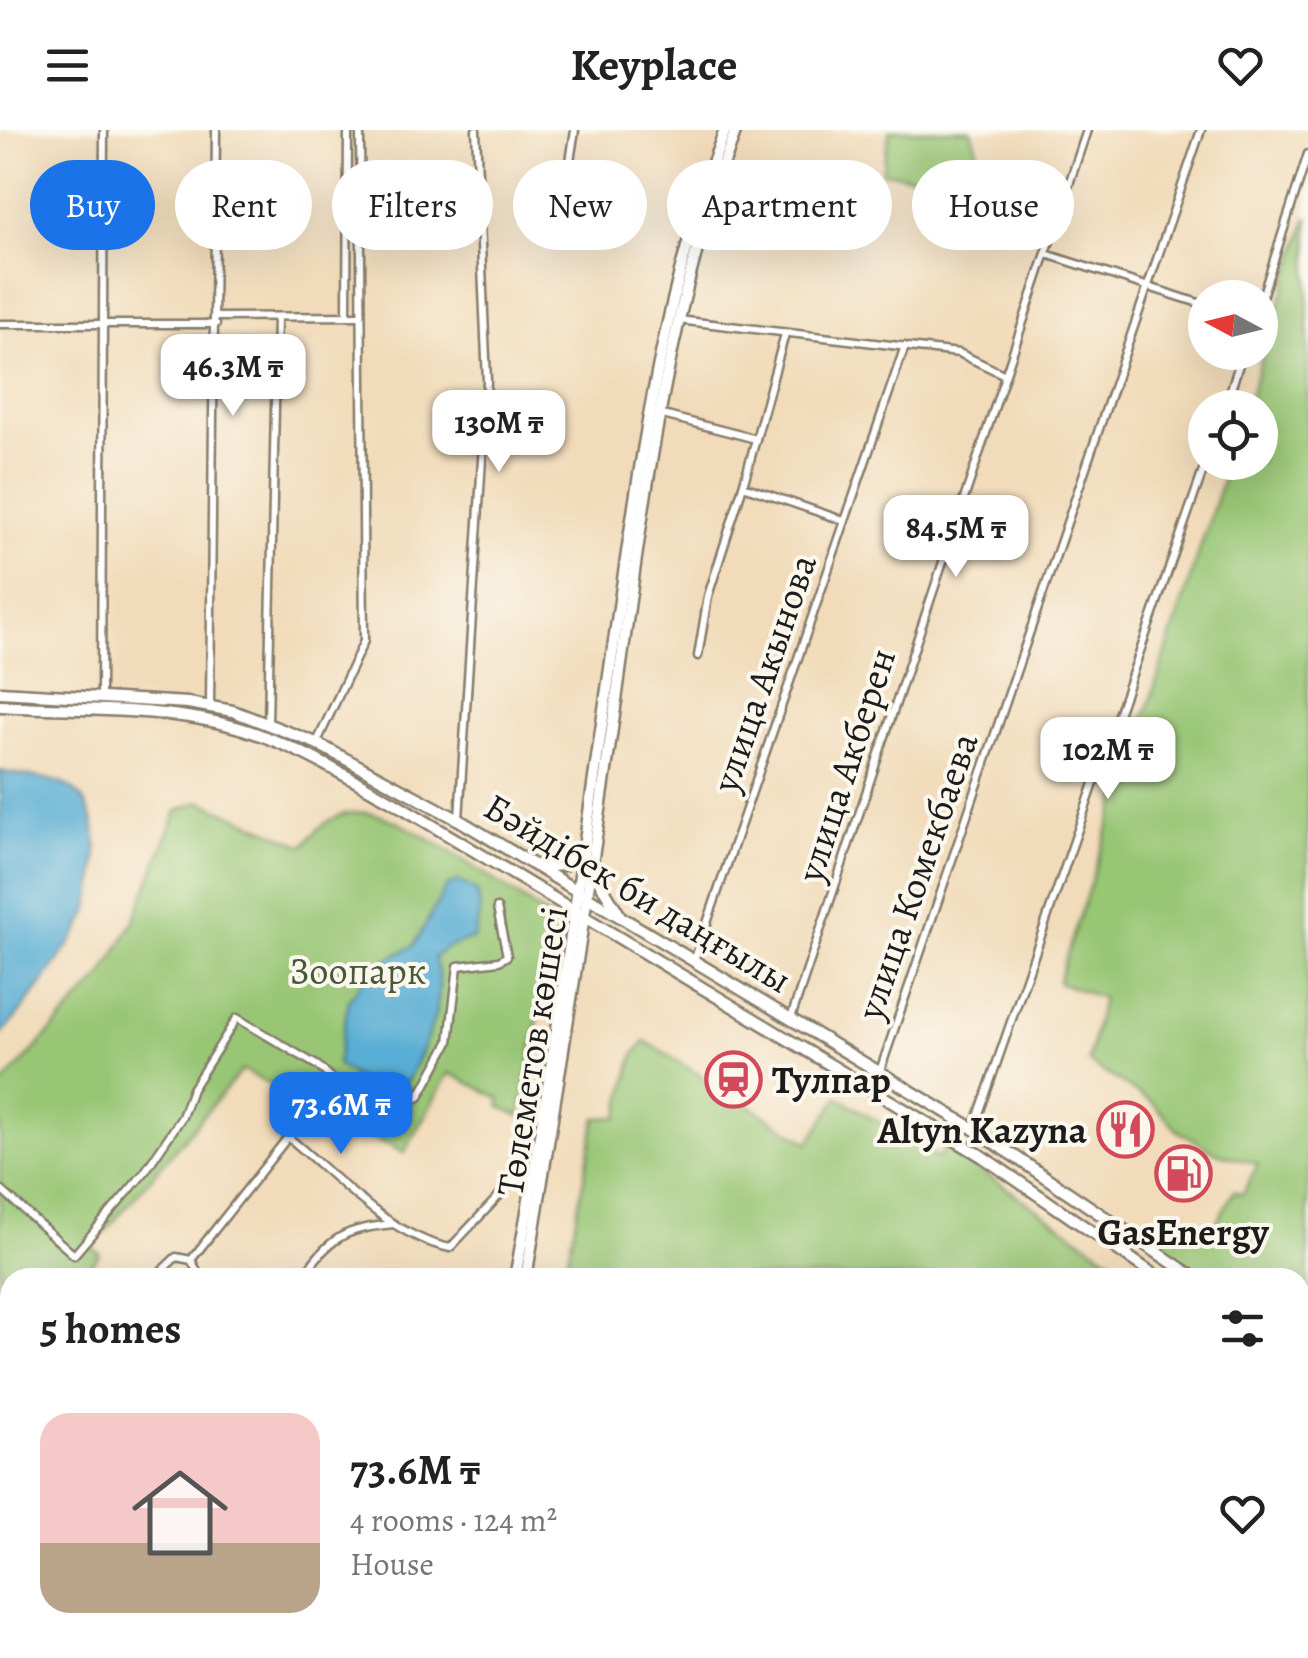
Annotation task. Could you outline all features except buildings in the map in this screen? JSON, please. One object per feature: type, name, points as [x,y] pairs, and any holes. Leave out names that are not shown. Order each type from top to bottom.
[{"type":"main road","name":"Төлеметов көшесі","points":[[527,1268],[582,895],[584,846],[666,319],[693,222],[725,130]]},
{"type":"main road","name":"Төлеметов көшесі","points":[[582,895],[592,869],[658,414],[677,320],[703,224],[736,130]]},
{"type":"main road","name":"Бәйдібек би даңғылы","points":[[0,692],[101,696],[210,708],[268,723],[316,743],[459,820],[974,1129],[1180,1268]]},
{"type":"main road","name":"Бәйдібек би даңғылы","points":[[0,706],[169,717],[252,732],[297,749],[395,802],[980,1154],[1145,1268]]},
{"type":"main road","points":[[537,867],[564,865],[584,846]]},
{"type":"main road","points":[[592,869],[622,919]]},
{"type":"main road","name":"Төлеметов көшесі","points":[[517,1268],[579,915]]},
{"type":"main road","points":[[740,1010],[748,994]]},
{"type":"street","points":[[101,696],[104,130]]},
{"type":"street","points":[[210,708],[216,130]]},
{"type":"street","points":[[346,316],[348,130]]},
{"type":"street","points":[[316,743],[364,641],[360,130]]},
{"type":"street","points":[[459,820],[487,380],[476,130]]},
{"type":"street","points":[[570,160],[574,130]]},
{"type":"street","name":"улица Акберен","points":[[790,1020],[1087,130]]},
{"type":"street","name":"улица Комекбаева","points":[[880,1072],[1201,130]]},
{"type":"street","points":[[1267,280],[1308,154]]},
{"type":"street","points":[[1046,254],[1188,299]]},
{"type":"street","points":[[0,324],[101,326],[361,316]]},
{"type":"street","points":[[268,723],[277,317]]},
{"type":"street","points":[[677,320],[959,353],[1005,375]]},
{"type":"street","points":[[698,656],[708,596],[785,334]]},
{"type":"street","name":"улица Акынова","points":[[694,961],[905,346]]},
{"type":"street","points":[[658,414],[756,439]]},
{"type":"street","points":[[974,1129],[1200,480]]},
{"type":"street","points":[[743,486],[845,520]]},
{"type":"street","points":[[0,1189],[74,1255],[144,1172],[182,1118],[192,1090],[238,1018],[318,1066],[360,1104],[391,1109],[419,1097],[449,1042],[458,966],[499,962],[506,956],[497,908]]},
{"type":"street","points":[[191,1260],[288,1138],[395,1224],[433,1244],[450,1248],[513,1181],[535,1173]]},
{"type":"street","points":[[310,1268],[330,1241],[346,1232],[395,1224]]},
{"type":"street","points":[[162,1268],[169,1260],[191,1260]]},
{"type":"street","points":[[191,1260],[195,1268]]},
{"type":"green space","points":[[890,130],[971,130],[977,150],[976,160],[912,160],[912,176],[892,173],[892,160],[884,160]]},
{"type":"green space","points":[[1308,217],[1308,1268],[1191,1268],[1160,1245],[1172,1223],[1202,1237],[1210,1234],[1234,1191],[1242,1195],[1258,1164],[1219,1154],[1178,1131],[1153,1103],[1088,1062],[1102,998],[1058,982],[1222,480],[1278,480],[1278,390],[1252,390],[1258,370],[1278,370],[1278,309]]},
{"type":"green space","name":"Зоопарк","points":[[200,801],[304,846],[323,825],[339,816],[368,813],[386,818],[435,843],[556,922],[520,1116],[499,1106],[501,1099],[449,1073],[404,1153],[242,1070],[92,1247],[100,1254],[89,1268],[0,1268],[0,1087],[103,975],[134,921],[177,811]]},
{"type":"green space","points":[[645,1041],[809,1143],[838,1097],[938,1158],[946,1147],[1124,1268],[566,1268],[596,1118],[618,1117],[634,1055]]},
{"type":"water","points":[[0,771],[54,781],[73,789],[87,807],[97,850],[92,896],[84,921],[0,1036]]},
{"type":"water","points":[[459,881],[478,892],[480,913],[474,938],[446,948],[434,958],[438,973],[437,1005],[408,1080],[387,1086],[362,1082],[337,1064],[349,999],[374,967],[414,945],[447,886]]},
{"type":"place","name":"Тулпар","points":[[733,1080]]},
{"type":"place","name":"Altyn Kazyna","points":[[1126,1130]]},
{"type":"place","name":"GasEnergy","points":[[1183,1174]]}]
